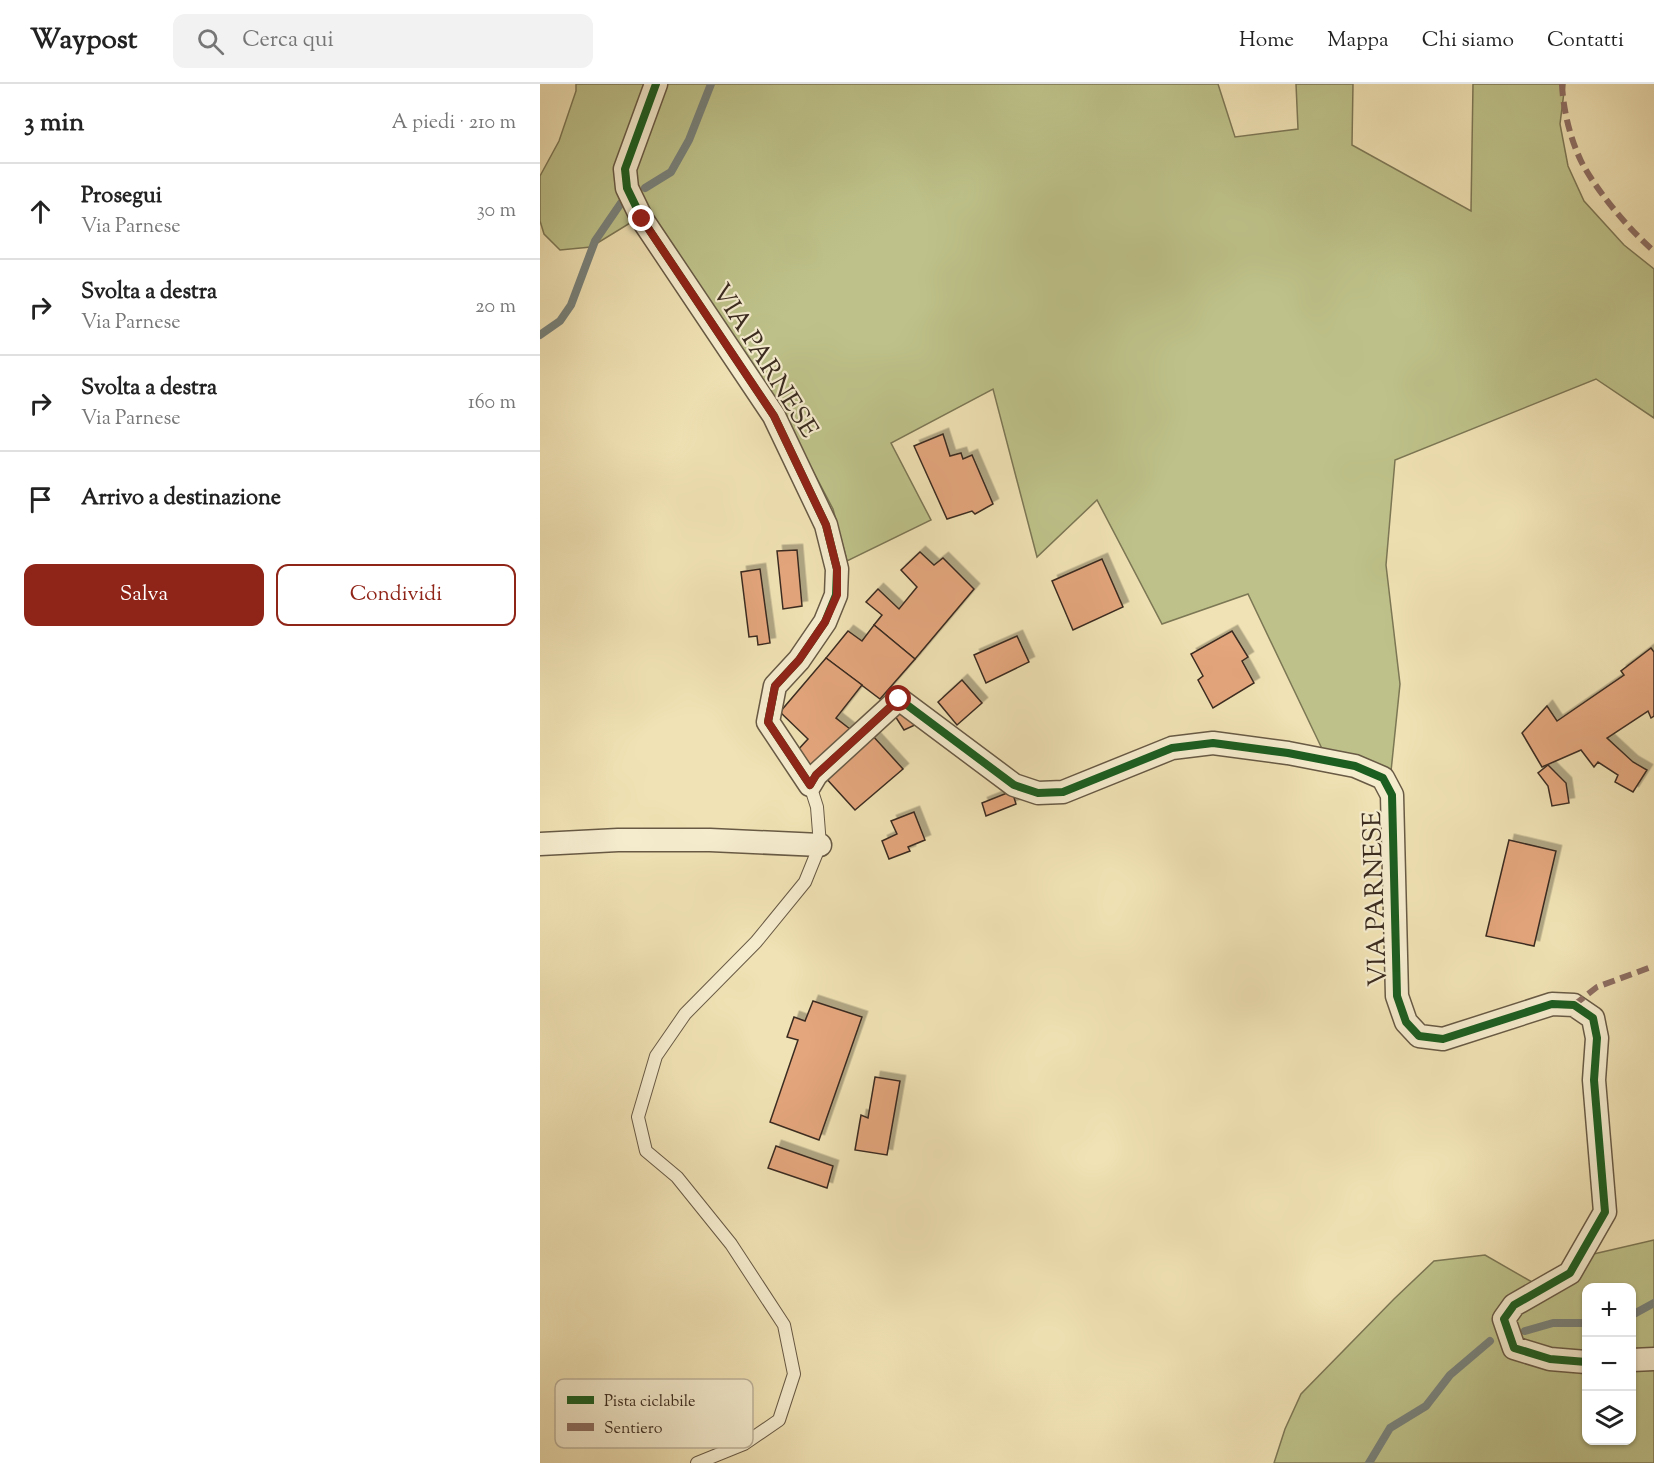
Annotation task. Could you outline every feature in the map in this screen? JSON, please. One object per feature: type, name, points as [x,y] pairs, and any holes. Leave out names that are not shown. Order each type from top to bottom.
[{"type":"street","name":"VIA PARNESE","points":[[656,84],[625,169],[627,188],[642,219],[774,416],[826,525],[837,569],[837,595],[825,622],[799,660],[775,686],[768,722],[810,785],[823,768],[899,699],[1014,785],[1038,793],[1063,792],[1172,748],[1213,743],[1288,753],[1355,766],[1383,778],[1392,795],[1397,996],[1406,1022],[1419,1036],[1443,1039],[1552,1004],[1574,1005],[1593,1018],[1597,1038],[1594,1080],[1605,1212],[1570,1273],[1514,1305],[1504,1319],[1514,1348],[1550,1359],[1582,1362]]},
{"type":"street","points":[[540,844],[618,840],[710,840],[820,845]]},
{"type":"street","points":[[1636,1360],[1654,1359]]},
{"type":"lane","points":[[753,1438],[779,1420],[794,1374],[784,1325],[731,1244],[677,1177],[646,1151],[638,1117],[656,1056],[685,1014],[756,942],[805,882],[820,845],[817,807],[810,785]]},
{"type":"lane","points":[[697,1463],[734,1448]]},
{"type":"green space","points":[[576,84],[1218,84],[1235,137],[1298,129],[1296,84],[1353,84],[1352,145],[1471,211],[1473,84],[1565,84],[1560,124],[1568,166],[1584,201],[1624,245],[1654,269],[1654,418],[1596,379],[1395,460],[1386,565],[1400,684],[1390,781],[1325,755],[1248,594],[1162,624],[1097,500],[1037,557],[993,389],[891,443],[931,520],[847,561],[833,509],[805,456],[643,215],[591,247],[560,250],[544,234],[540,221],[540,176],[559,141],[576,91]]},
{"type":"green space","points":[[1654,1240],[1654,1463],[1274,1463],[1285,1429],[1301,1394],[1434,1261],[1485,1255],[1544,1289],[1585,1256]]},
{"type":"building","points":[[943,434],[950,456],[961,453],[963,459],[972,455],[993,504],[975,514],[972,511],[947,519],[914,446]]},
{"type":"building","points":[[797,550],[802,606],[783,609],[777,551]]},
{"type":"building","points":[[920,552],[934,565],[943,558],[974,589],[915,659],[874,625],[882,615],[866,602],[878,589],[899,609],[917,587],[901,570]]},
{"type":"building","points":[[1102,559],[1123,607],[1073,630],[1052,581]]},
{"type":"building","points":[[760,569],[770,643],[758,645],[757,636],[749,637],[741,572]]},
{"type":"building","points":[[874,625],[915,659],[880,699],[826,658],[848,631],[862,641]]},
{"type":"building","points":[[1232,631],[1248,657],[1242,661],[1254,683],[1213,708],[1198,680],[1203,676],[1191,654]]},
{"type":"building","points":[[1017,636],[1029,662],[986,683],[974,655]]},
{"type":"building","points":[[1651,648],[1654,652],[1654,716],[1651,718],[1648,711],[1607,738],[1633,762],[1647,770],[1633,792],[1615,782],[1618,775],[1598,762],[1594,767],[1581,750],[1542,767],[1522,733],[1547,706],[1557,721],[1624,675],[1621,671]]},
{"type":"building","points":[[826,658],[862,685],[836,718],[850,729],[813,769],[796,752],[808,739],[780,712]]},
{"type":"building","points":[[962,680],[982,703],[957,725],[938,702]]},
{"type":"building","points":[[905,708],[915,725],[904,730],[895,716]]},
{"type":"building","points":[[872,735],[903,769],[855,810],[824,776]]},
{"type":"building","points":[[1548,765],[1566,783],[1569,803],[1552,806],[1548,786],[1538,773]]},
{"type":"building","points":[[1012,791],[1016,804],[986,816],[982,803]]},
{"type":"building","points":[[914,812],[925,840],[908,847],[910,851],[889,859],[882,841],[897,834],[891,821]]},
{"type":"building","points":[[1509,840],[1556,851],[1534,946],[1486,936]]},
{"type":"building","points":[[813,1001],[862,1017],[819,1140],[770,1122],[798,1040],[787,1037],[794,1017],[805,1021]]},
{"type":"building","points":[[875,1077],[900,1081],[887,1155],[855,1150],[861,1115],[868,1118]]},
{"type":"building","points":[[776,1146],[833,1166],[827,1188],[768,1168]]},
{"type":"waterway","points":[[645,188],[671,172],[689,140],[711,84]]},
{"type":"waterway","points":[[540,335],[560,321],[571,305],[595,241],[621,203]]},
{"type":"waterway","points":[[1636,1313],[1654,1303]]},
{"type":"waterway","points":[[1525,1331],[1553,1323],[1582,1323]]},
{"type":"waterway","points":[[1369,1463],[1390,1428],[1426,1406],[1450,1375],[1490,1341]]},
{"type":"marked path","points":[[1562,84],[1568,123],[1587,172],[1614,209],[1654,251]]},
{"type":"marked path","points":[[1574,1005],[1597,987],[1654,966]]},
{"type":"cycle path","points":[[656,84],[625,169],[627,188],[642,219],[774,416],[826,525],[837,569],[836,595],[825,622],[799,660],[775,686],[768,722],[810,785],[816,775],[899,699],[1014,785],[1038,793],[1063,792],[1172,748],[1213,743],[1288,753],[1355,766],[1383,778],[1392,795],[1397,996],[1406,1022],[1419,1036],[1443,1039],[1552,1004],[1574,1005],[1593,1018],[1597,1038],[1594,1080],[1605,1212],[1570,1273],[1514,1305],[1504,1319],[1514,1348],[1550,1359],[1582,1362]]},
{"type":"route","points":[[642,219],[774,416],[826,525],[837,569],[837,595],[825,622],[799,660],[775,686],[768,722],[810,785],[816,775],[846,746],[899,699]]}]
